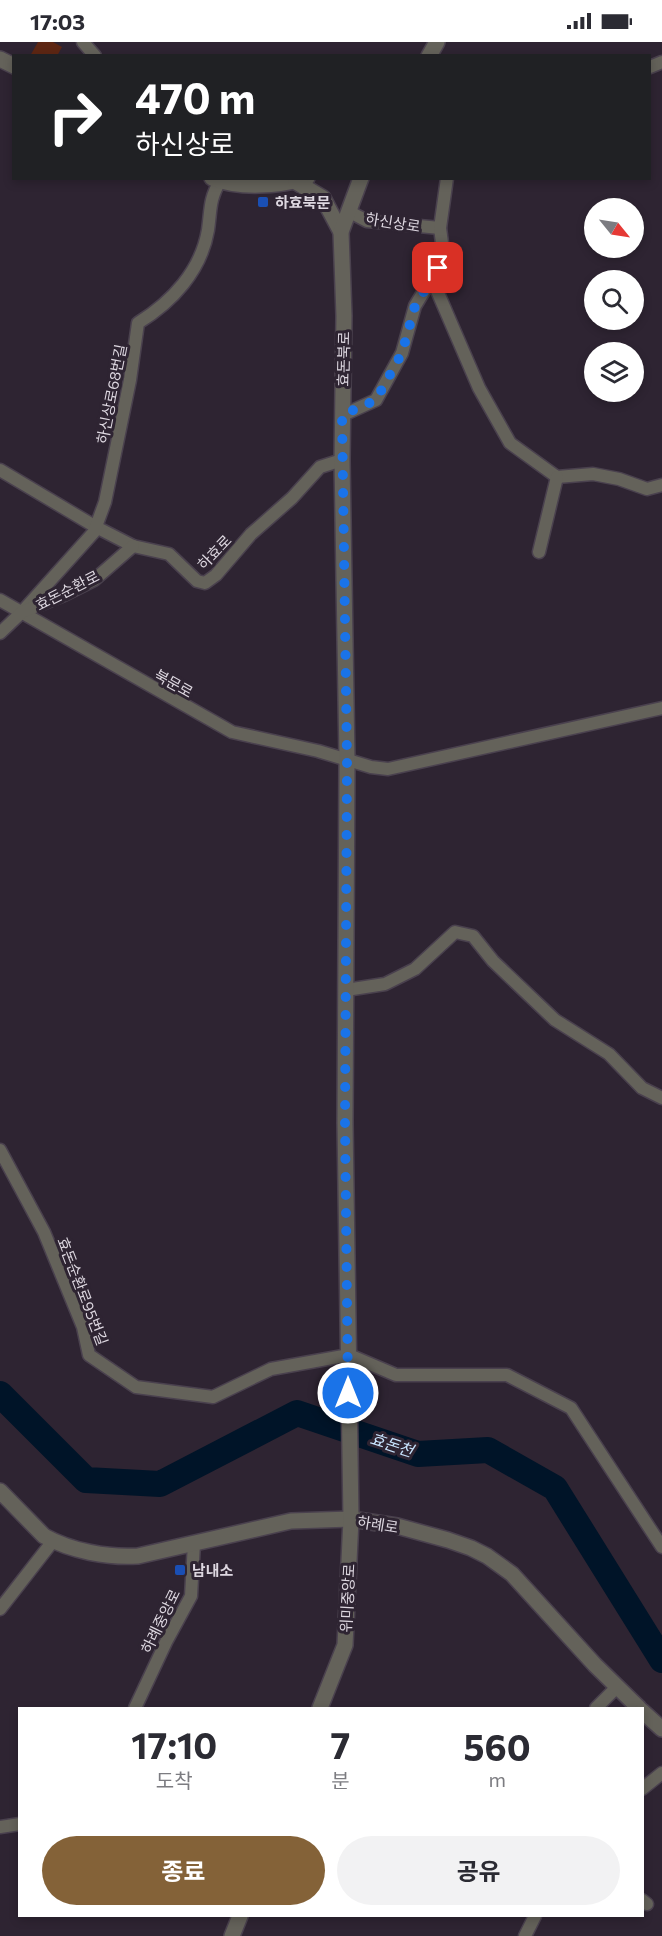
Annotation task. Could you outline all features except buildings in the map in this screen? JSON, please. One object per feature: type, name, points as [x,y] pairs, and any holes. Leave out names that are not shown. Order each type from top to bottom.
[{"type":"street","points":[[216,180],[263,184],[301,180],[323,198],[341,232]]},
{"type":"street","name":"하신상로68번길","points":[[22,612],[94,532],[105,502],[128,391],[138,323],[160,309],[182,286],[202,252],[208,232],[211,196],[216,180]]},
{"type":"street","points":[[348,211],[360,180]]},
{"type":"street","name":"하신상로","points":[[342,415],[376,400],[402,353],[415,306],[444,258],[440,228],[446,180]]},
{"type":"street","name":"하신상로","points":[[348,211],[367,221],[440,228]]},
{"type":"street","name":"효돈북로","points":[[348,211],[341,232],[344,316],[342,460],[347,760],[345,1123],[351,1519]]},
{"type":"street","points":[[432,279],[479,388],[510,443],[557,477],[593,474],[619,479],[646,489],[662,485]]},
{"type":"street","name":"하효로","points":[[0,470],[96,527],[133,546],[169,554],[197,581],[205,583],[216,575],[251,534],[292,498],[320,467],[342,460]]},
{"type":"street","points":[[539,552],[557,477]]},
{"type":"street","name":"효돈순환로","points":[[0,633],[22,612],[94,580],[133,546]]},
{"type":"street","name":"북문로","points":[[0,600],[232,732],[371,767],[388,769],[662,708]]},
{"type":"street","points":[[346,990],[384,984],[415,969],[455,932],[473,936],[494,961],[555,1020],[609,1054],[642,1088],[662,1098]]},
{"type":"street","name":"효돈순환로95번길","points":[[0,1150],[44,1232],[82,1327],[89,1355],[136,1387],[213,1397],[271,1369],[349,1355]]},
{"type":"street","points":[[349,1355],[396,1375],[507,1375],[571,1408],[662,1547]]},
{"type":"street","name":"하례로","points":[[0,1491],[44,1536],[53,1541],[89,1552],[124,1557],[138,1556],[291,1521],[351,1519],[397,1526],[448,1540],[487,1556],[512,1574],[595,1665],[638,1707]]},
{"type":"street","name":"위미중앙로","points":[[320,1707],[345,1645],[351,1519]]},
{"type":"street","points":[[0,1609],[53,1541]]},
{"type":"street","name":"하례중앙로","points":[[135,1707],[191,1596],[194,1543]]},
{"type":"street","points":[[597,1707],[617,1687]]},
{"type":"street","name":"하례로","points":[[644,1713],[662,1730]]},
{"type":"street","points":[[644,1787],[662,1773]]},
{"type":"street","points":[[0,1827],[18,1824]]},
{"type":"street","points":[[232,1936],[240,1917]]},
{"type":"street","points":[[525,1936],[534,1917]]},
{"type":"waterway","name":"효돈천","points":[[0,1394],[86,1480],[160,1484],[297,1413],[418,1454],[488,1450],[555,1488],[662,1660]]},
{"type":"place","name":"하효북문","points":[[263,202]]},
{"type":"place","name":"남내소","points":[[180,1570]]},
{"type":"route","points":[[348,1393],[345,1123],[347,760],[342,415],[376,400],[402,353],[415,306],[438,268]]}]
